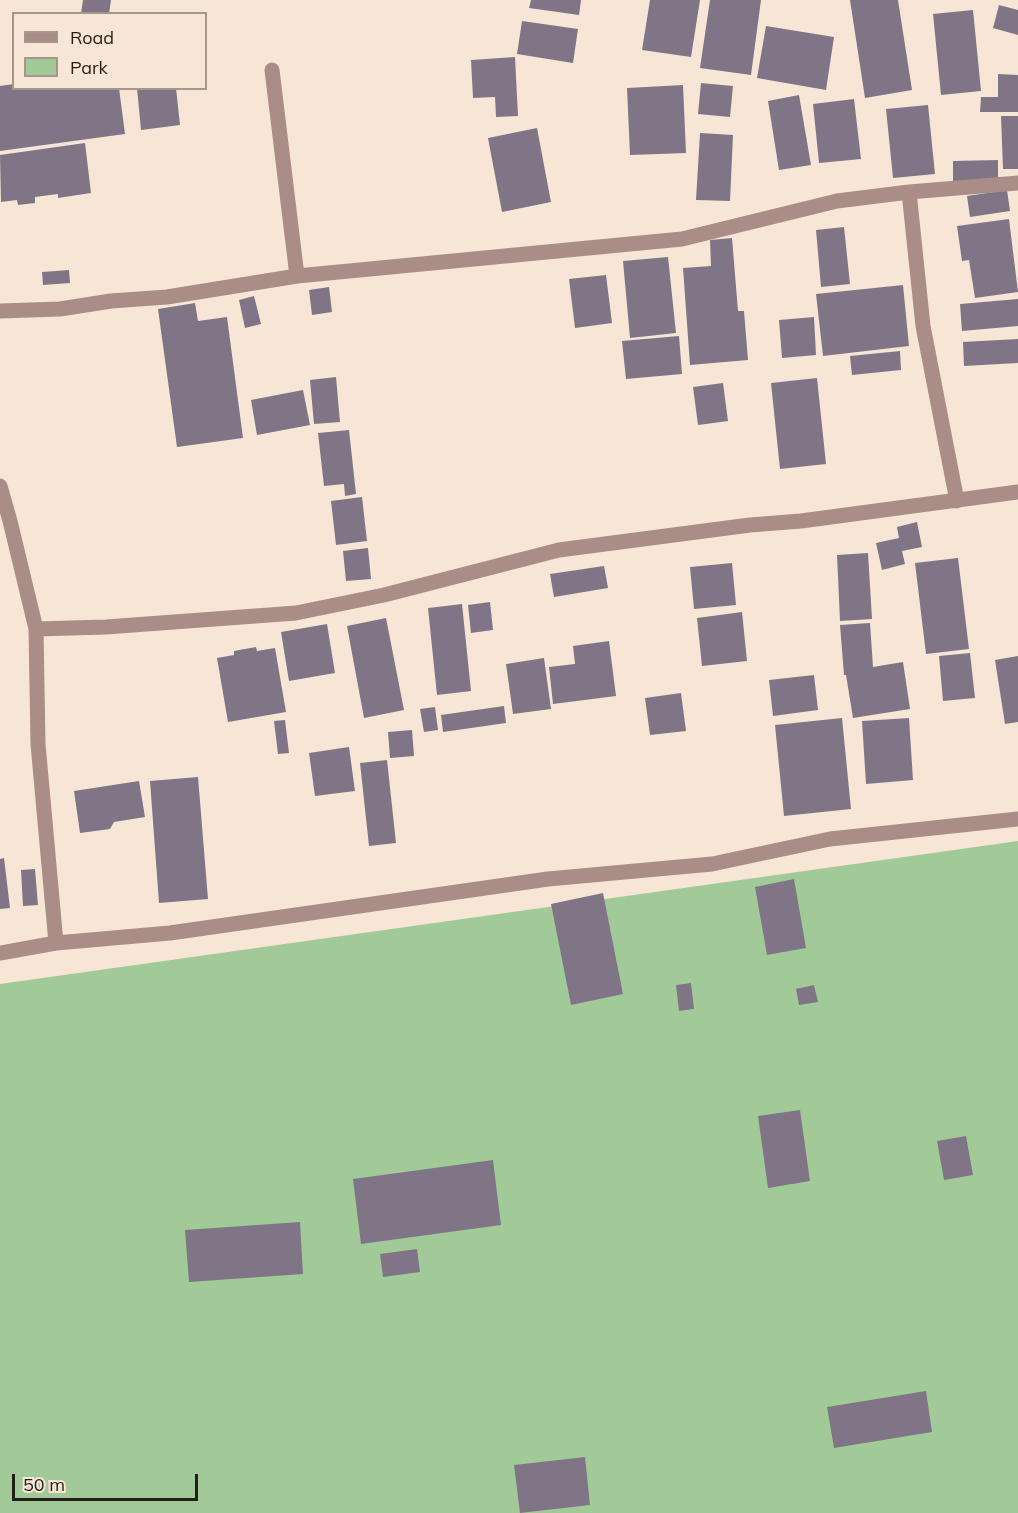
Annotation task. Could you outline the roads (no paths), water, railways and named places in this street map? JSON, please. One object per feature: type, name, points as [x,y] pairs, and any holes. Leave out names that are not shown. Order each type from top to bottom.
[{"type":"street","points":[[272,70],[297,276]]},
{"type":"street","points":[[0,311],[60,309],[111,301],[167,297],[297,276],[682,239],[837,201],[909,192],[1018,183]]},
{"type":"street","points":[[909,192],[923,326],[957,501]]},
{"type":"street","points":[[0,486],[36,629],[38,744],[56,943]]},
{"type":"street","points":[[36,629],[106,627],[296,613],[384,596],[560,550],[1018,492]]},
{"type":"street","points":[[0,953],[56,943],[170,933],[548,879],[712,864],[830,839],[1018,819]]}]
